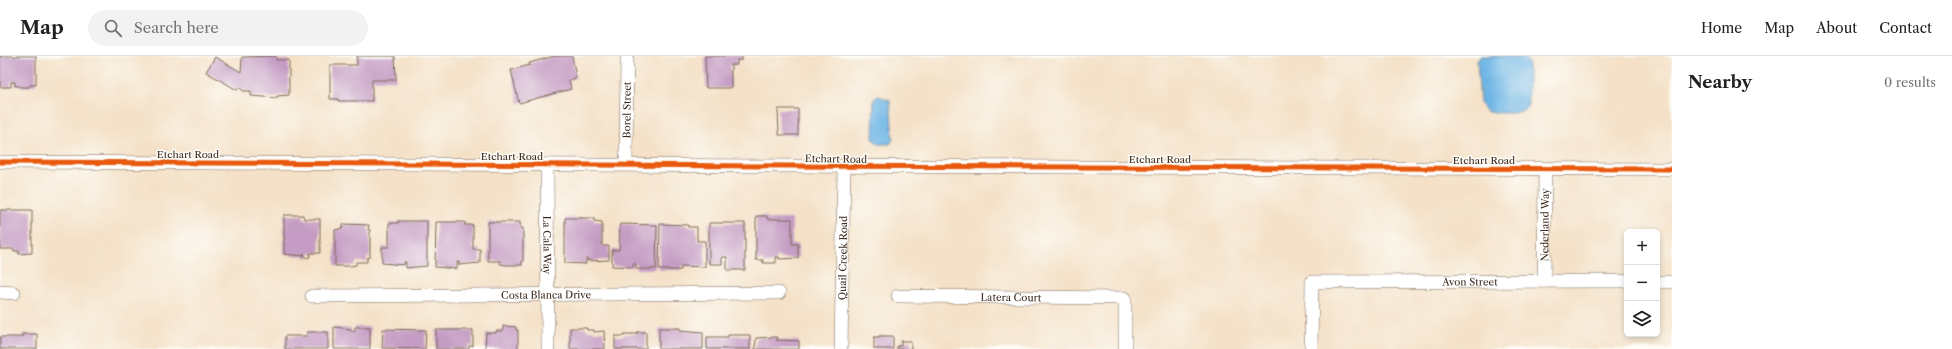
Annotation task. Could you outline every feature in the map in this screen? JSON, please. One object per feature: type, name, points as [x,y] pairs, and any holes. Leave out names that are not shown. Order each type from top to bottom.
[{"type":"street","name":"Borel Street","points":[[626,164],[627,56]]},
{"type":"street","name":"Etchart Road","points":[[0,162],[547,165],[626,164],[844,168],[1672,170]]},
{"type":"street","name":"La Cala Way","points":[[547,165],[548,349]]},
{"type":"street","name":"Quail Creek Road","points":[[841,349],[844,168]]},
{"type":"street","name":"Nederland Way","points":[[1544,281],[1545,169]]},
{"type":"street","name":"Avon Street","points":[[1311,349],[1312,282],[1624,282]]},
{"type":"street","points":[[1660,282],[1672,282]]},
{"type":"street","points":[[0,292],[14,293]]},
{"type":"street","name":"Costa Blanca Drive","points":[[312,296],[779,293]]},
{"type":"street","name":"Latera Court","points":[[898,296],[1125,298],[1125,349]]},
{"type":"water","points":[[1480,56],[1524,57],[1528,62],[1528,106],[1519,112],[1514,113],[1487,112],[1480,103],[1477,60]]},
{"type":"water","points":[[878,96],[890,100],[893,139],[890,144],[878,144],[873,139],[874,99]]},
{"type":"building","points":[[0,56],[36,56],[36,85],[30,85],[30,87],[20,87],[15,86],[15,82],[11,82],[11,87],[0,87]]},
{"type":"building","points":[[276,56],[276,60],[289,60],[289,95],[277,96],[277,98],[251,96],[251,91],[243,91],[239,87],[237,90],[206,72],[215,57],[241,72],[242,57]]},
{"type":"building","points":[[357,56],[395,56],[396,80],[372,80],[372,101],[338,101],[338,99],[330,99],[330,65],[357,65]]},
{"type":"building","points":[[555,56],[572,56],[576,78],[569,80],[571,89],[519,103],[511,70],[530,65],[529,63]]},
{"type":"building","points":[[705,56],[742,56],[742,60],[737,60],[737,65],[731,65],[731,88],[706,88]]},
{"type":"building","points":[[778,109],[798,109],[798,135],[779,135]]},
{"type":"building","points":[[0,210],[32,210],[32,253],[19,254],[19,251],[14,251],[14,249],[0,249]]},
{"type":"building","points":[[284,215],[303,215],[304,219],[320,219],[320,253],[310,253],[310,257],[307,258],[304,256],[304,253],[303,256],[284,254]]},
{"type":"building","points":[[756,216],[767,216],[767,219],[792,219],[792,244],[798,244],[798,258],[779,259],[779,257],[776,257],[776,263],[763,263],[763,260],[756,260]]},
{"type":"building","points":[[565,218],[594,218],[594,221],[602,222],[602,246],[609,246],[609,260],[588,261],[588,259],[586,259],[586,264],[565,263]]},
{"type":"building","points":[[398,221],[427,221],[427,266],[406,268],[406,262],[404,262],[404,265],[382,263],[382,247],[389,247],[389,223],[398,223]]},
{"type":"building","points":[[436,222],[465,222],[465,225],[473,225],[473,249],[480,249],[480,263],[459,265],[459,262],[457,262],[457,269],[435,267]]},
{"type":"building","points":[[488,222],[520,222],[520,228],[523,228],[522,265],[507,265],[500,264],[500,261],[488,261]]},
{"type":"building","points":[[709,223],[745,223],[745,270],[727,270],[727,257],[722,257],[722,264],[709,264]]},
{"type":"building","points":[[343,224],[369,225],[370,257],[367,258],[367,262],[356,262],[356,265],[351,266],[335,266],[335,230],[343,228]]},
{"type":"building","points":[[620,224],[657,225],[656,269],[636,269],[636,264],[633,264],[633,267],[612,266],[612,250],[619,250]]},
{"type":"building","points":[[660,224],[688,225],[688,227],[697,227],[697,241],[705,241],[705,267],[681,266],[681,270],[659,270]]},
{"type":"building","points":[[503,326],[516,327],[516,330],[518,330],[518,349],[485,349],[486,333],[503,331]]},
{"type":"building","points":[[334,327],[351,329],[351,331],[355,331],[355,327],[370,327],[370,349],[334,349]]},
{"type":"building","points":[[570,328],[587,328],[587,330],[594,330],[594,332],[604,331],[605,349],[570,349]]},
{"type":"building","points":[[659,328],[680,328],[680,330],[703,332],[703,349],[659,349]]},
{"type":"building","points":[[383,329],[426,330],[425,349],[382,348]]},
{"type":"building","points":[[436,330],[473,330],[473,346],[469,346],[469,349],[436,349]]},
{"type":"building","points":[[307,332],[328,332],[328,349],[285,349],[285,336],[307,336]]},
{"type":"building","points":[[637,332],[646,332],[646,349],[615,349],[615,336],[637,334]]},
{"type":"building","points":[[22,334],[37,334],[37,349],[0,349],[0,337],[22,337]]},
{"type":"building","points":[[728,335],[750,335],[750,349],[707,349],[707,337],[728,337]]},
{"type":"building","points":[[893,336],[893,349],[874,349],[874,337]]},
{"type":"building","points":[[777,337],[777,341],[799,341],[799,349],[755,349],[756,338]]},
{"type":"building","points":[[901,341],[911,341],[911,349],[897,349],[897,346],[901,346]]},
{"type":"cycle path","points":[[0,162],[1672,169]]}]
